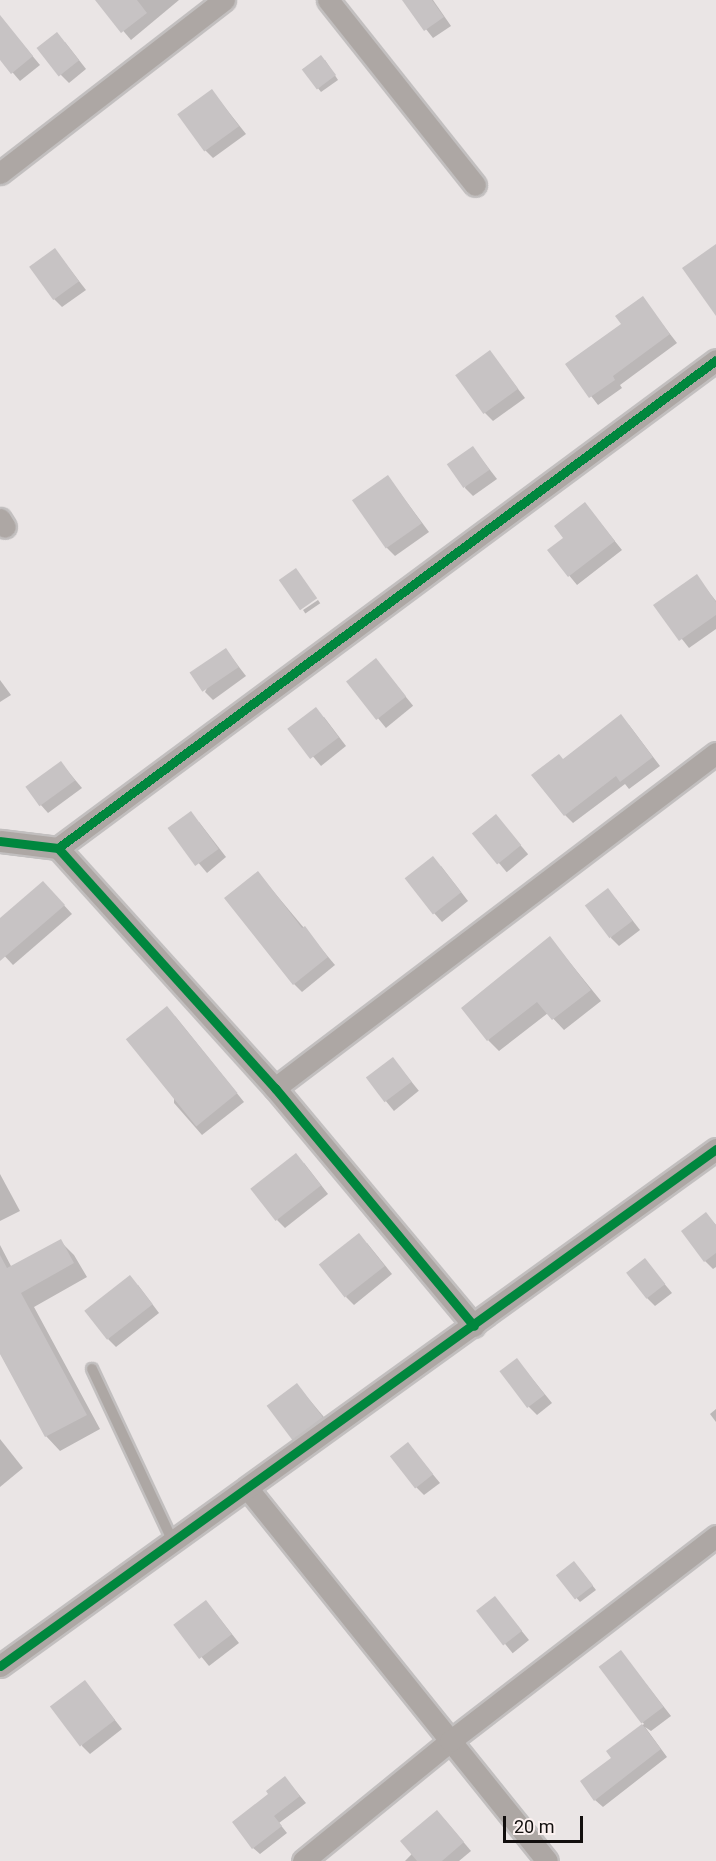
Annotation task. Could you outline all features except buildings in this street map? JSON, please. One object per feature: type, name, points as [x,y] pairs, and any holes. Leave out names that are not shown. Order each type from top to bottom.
[{"type":"street","points":[[0,173],[224,0]]},
{"type":"street","points":[[328,0],[476,185]]},
{"type":"street","points":[[58,848],[716,360]]},
{"type":"street","points":[[275,1088],[716,753]]},
{"type":"street","points":[[0,841],[58,848],[275,1088],[474,1326]]},
{"type":"street","points":[[0,1666],[474,1326],[716,1149]]},
{"type":"street","points":[[248,1489],[547,1861]]},
{"type":"street","points":[[303,1861],[450,1741],[716,1536]]},
{"type":"lane","points":[[92,1369],[173,1542]]},
{"type":"cycle path","points":[[58,848],[716,360]]},
{"type":"cycle path","points":[[0,841],[58,848],[275,1088],[474,1326]]},
{"type":"cycle path","points":[[0,1666],[716,1149]]}]
